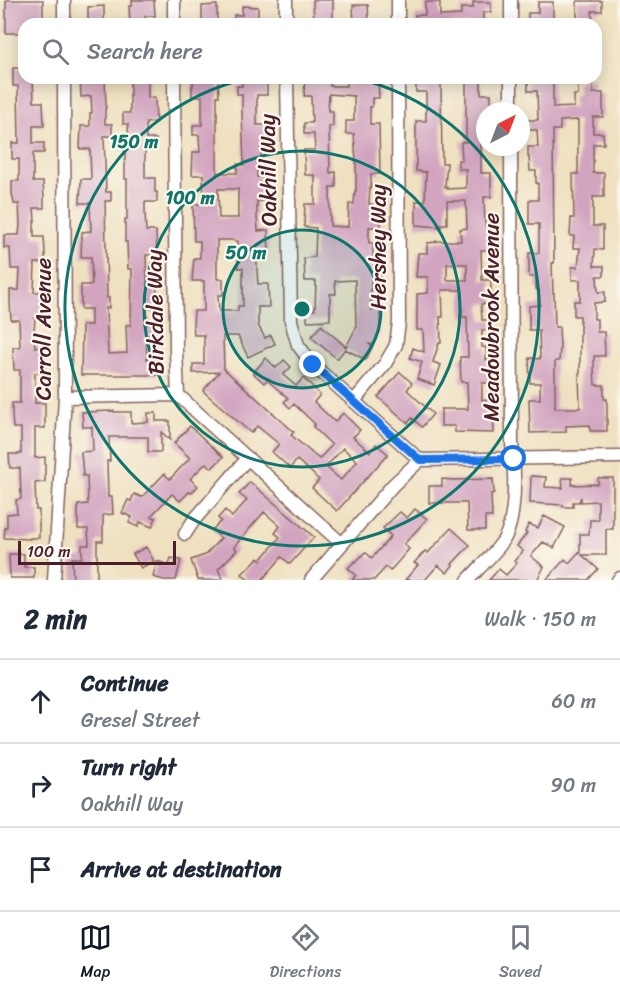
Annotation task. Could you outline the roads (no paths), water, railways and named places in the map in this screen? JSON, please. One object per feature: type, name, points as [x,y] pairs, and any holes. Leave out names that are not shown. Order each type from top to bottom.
[{"type":"street","points":[[64,0],[64,18]]},
{"type":"street","points":[[174,0],[174,18]]},
{"type":"street","points":[[286,0],[286,18]]},
{"type":"street","points":[[398,0],[398,18]]},
{"type":"street","points":[[511,0],[511,18]]},
{"type":"street","name":"Carroll Avenue","points":[[54,580],[64,397],[64,84]]},
{"type":"street","name":"Birkdale Way","points":[[174,84],[178,395],[342,544]]},
{"type":"street","name":"Oakhill Way","points":[[287,84],[291,321],[298,345],[313,365],[420,460]]},
{"type":"street","name":"Hershey Way","points":[[354,402],[385,364],[396,345],[399,322],[398,84]]},
{"type":"street","points":[[511,84],[511,102]]},
{"type":"street","name":"Meadowbrook Avenue","points":[[468,580],[503,540],[512,518],[514,459],[512,443],[511,156]]},
{"type":"street","points":[[64,397],[178,395]]},
{"type":"street","points":[[311,580],[393,485],[420,460],[620,457]]},
{"type":"street","points":[[185,534],[194,520],[248,458]]}]
